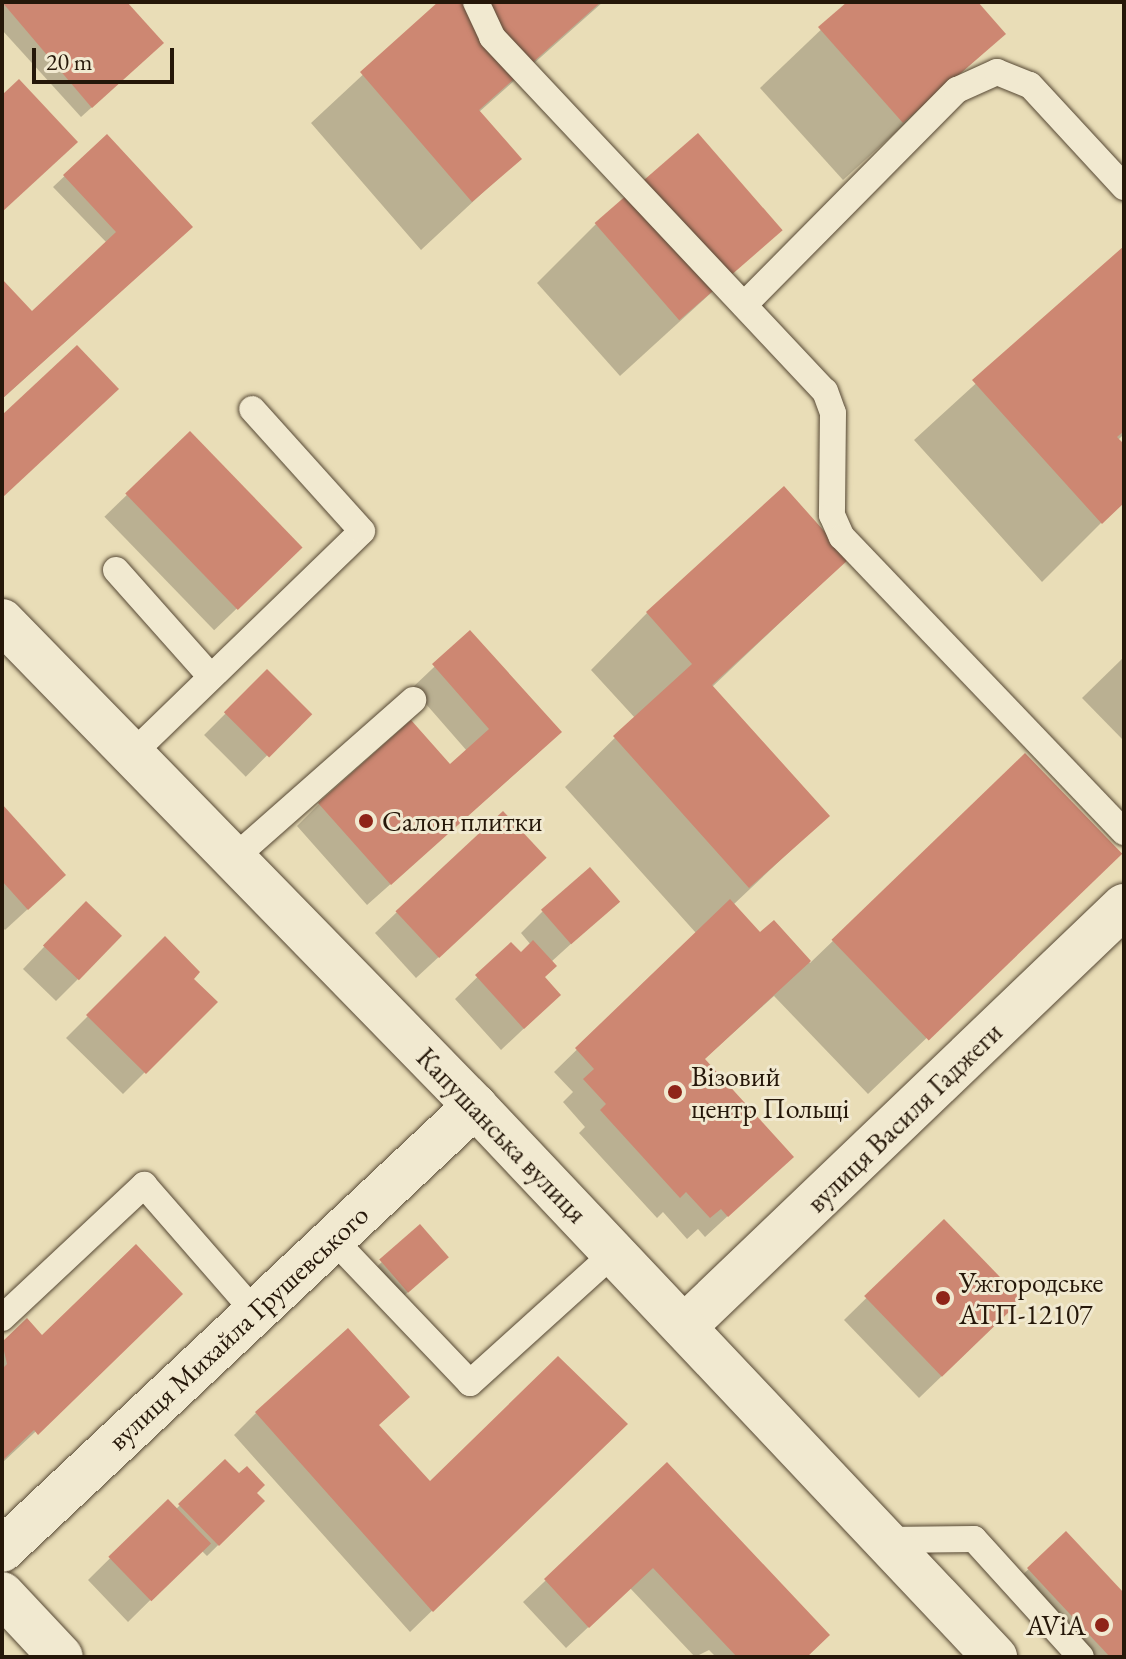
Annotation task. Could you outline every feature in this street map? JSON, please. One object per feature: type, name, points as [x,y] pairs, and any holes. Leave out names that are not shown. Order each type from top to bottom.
[{"type":"street","name":"Капушанська вулиця","points":[[2,621],[475,1106],[995,1657]]},
{"type":"street","name":"вулиця Василя Гаджеги","points":[[684,1327],[1124,906]]},
{"type":"street","name":"вулиця Михайла Грушевського","points":[[2,1550],[475,1106]]},
{"type":"street","points":[[2,1594],[61,1657]]},
{"type":"lane","points":[[476,2],[492,37],[825,391],[833,413],[832,515],[842,537],[1124,832]]},
{"type":"lane","points":[[744,305],[957,90],[997,72],[1030,85],[1124,187]]},
{"type":"lane","points":[[132,754],[362,531],[252,409]]},
{"type":"lane","points":[[116,570],[211,677]]},
{"type":"lane","points":[[234,858],[413,700]]},
{"type":"lane","points":[[2,1318],[144,1185],[254,1311]]},
{"type":"lane","points":[[332,1238],[470,1383],[614,1253]]},
{"type":"lane","points":[[885,1540],[974,1539],[1081,1657]]},
{"type":"building","points":[[2,2],[127,2],[164,43],[92,108]]},
{"type":"building","points":[[438,2],[601,2],[479,110],[522,159],[472,202],[360,72]]},
{"type":"building","points":[[847,2],[978,2],[1006,34],[903,123],[818,27]]},
{"type":"building","points":[[19,79],[78,142],[2,212],[2,95]]},
{"type":"building","points":[[698,133],[783,230],[679,320],[595,223]]},
{"type":"building","points":[[107,134],[193,227],[2,399],[2,279],[32,311],[116,232],[63,175]]},
{"type":"building","points":[[1124,246],[1124,431],[1117,437],[1124,444],[1124,503],[1102,524],[972,380]]},
{"type":"building","points":[[77,345],[119,389],[2,498],[2,415]]},
{"type":"building","points":[[190,431],[303,548],[238,610],[125,494]]},
{"type":"building","points":[[784,486],[849,559],[712,685],[830,816],[749,888],[613,736],[692,664],[646,612]]},
{"type":"building","points":[[470,630],[562,732],[391,885],[318,803],[411,720],[450,764],[489,729],[432,664]]},
{"type":"building","points":[[267,669],[312,714],[269,757],[224,712]]},
{"type":"building","points":[[1025,753],[1122,854],[929,1041],[831,940]]},
{"type":"building","points":[[2,804],[66,875],[28,910],[2,881]]},
{"type":"building","points":[[503,811],[547,858],[439,958],[395,911]]},
{"type":"building","points":[[590,867],[620,902],[571,944],[541,910]]},
{"type":"building","points":[[730,899],[760,932],[774,920],[811,961],[705,1059],[794,1157],[728,1217],[721,1209],[710,1218],[686,1192],[680,1198],[600,1110],[606,1104],[583,1079],[594,1069],[575,1048]]},
{"type":"building","points":[[86,901],[122,936],[79,980],[43,946]]},
{"type":"building","points":[[165,936],[200,972],[194,979],[218,1002],[146,1074],[86,1015]]},
{"type":"building","points":[[533,940],[557,966],[545,977],[561,995],[524,1029],[475,975],[511,942],[521,952]]},
{"type":"building","name":"Ужгородське АТП-12107","points":[[944,1219],[1022,1300],[942,1377],[864,1296]]},
{"type":"building","points":[[420,1224],[449,1257],[408,1293],[379,1259]]},
{"type":"building","points":[[136,1244],[183,1294],[38,1435],[34,1430],[2,1461],[2,1369],[7,1364],[2,1342],[27,1318],[42,1335]]},
{"type":"building","points":[[348,1328],[410,1397],[379,1425],[430,1481],[558,1356],[628,1424],[433,1612],[255,1412]]},
{"type":"building","points":[[225,1459],[239,1473],[247,1466],[265,1485],[257,1493],[265,1501],[219,1546],[178,1504]]},
{"type":"building","points":[[667,1462],[830,1635],[807,1657],[737,1657],[653,1568],[589,1628],[544,1579]]},
{"type":"building","points":[[168,1499],[211,1544],[151,1601],[108,1557]]},
{"type":"building","name":"AViA","points":[[1066,1531],[1124,1593],[1124,1657],[1110,1657],[1027,1568]]},
{"type":"place","name":"Салон плитки","points":[[366,821]]},
{"type":"place","name":"Візовий центр Польщі","points":[[675,1092]]},
{"type":"place","name":"Ужгородське АТП-12107","points":[[943,1298]]},
{"type":"place","name":"AViA","points":[[1102,1625]]}]
